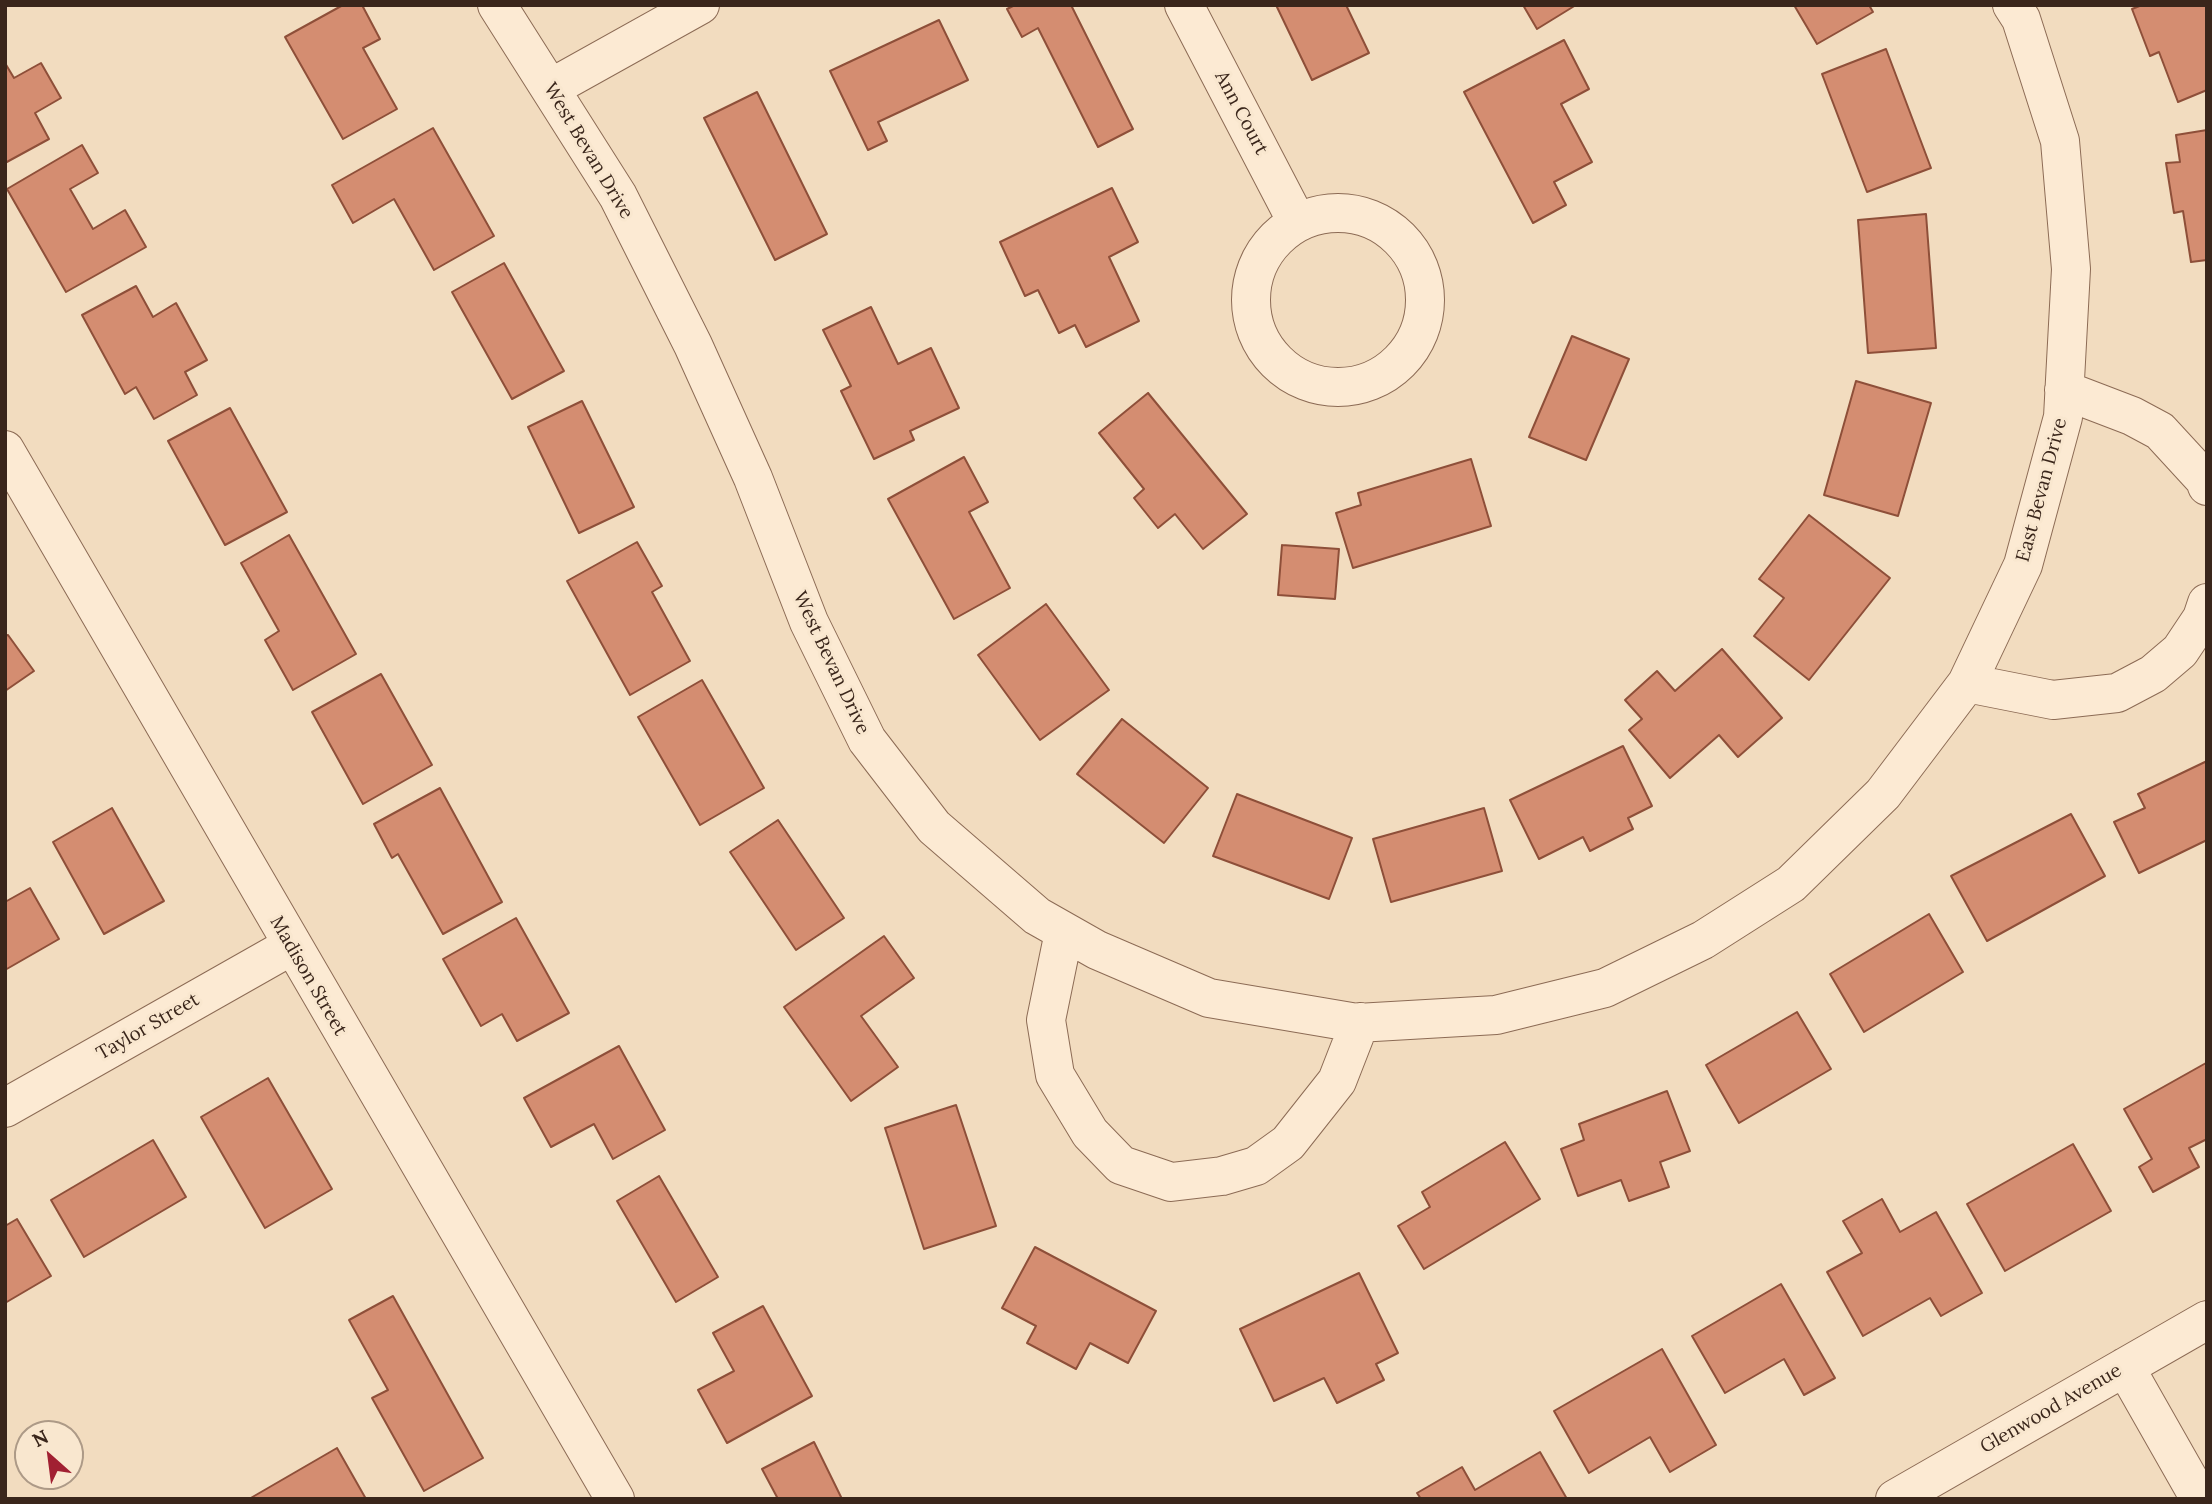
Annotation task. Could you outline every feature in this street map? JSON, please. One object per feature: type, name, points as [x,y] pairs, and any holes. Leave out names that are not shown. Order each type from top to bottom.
[{"type":"street","name":"West Bevan Drive","points":[[497,5],[618,196],[693,345],[753,478],[809,622],[867,740],[934,827],[1037,916],[1097,950],[1209,998],[1360,1022],[1496,1015],[1605,988],[1703,940]]},
{"type":"street","points":[[551,88],[700,5]]},
{"type":"street","name":"Ann Court","points":[[1184,5],[1297,222]]},
{"type":"street","name":"East Bevan Drive","points":[[1703,940],[1791,884],[1883,794],[1967,683],[2023,565],[2063,417],[2071,269],[2060,141],[2021,19],[2012,5]]},
{"type":"street","points":[[1324,213],[1353,213],[1379,221],[1402,239],[1418,261],[1426,288],[1424,317],[1414,343],[1397,365],[1373,380],[1344,387],[1314,384],[1287,371],[1266,351],[1253,324],[1250,294],[1258,265],[1274,240],[1297,222],[1324,213]]},
{"type":"street","points":[[2064,390],[2132,416],[2160,431],[2205,480],[2207,486]]},
{"type":"street","name":"Madison Street","points":[[5,450],[611,1497]]},
{"type":"street","points":[[1967,683],[2053,700],[2117,693],[2153,674],[2180,651],[2202,618],[2207,603]]},
{"type":"street","points":[[1064,932],[1046,1020],[1055,1075],[1090,1133],[1121,1166],[1171,1182],[1222,1176],[1256,1166],[1288,1143],[1337,1081],[1360,1022]]},
{"type":"street","name":"Taylor Street","points":[[5,1108],[290,946]]},
{"type":"street","name":"Glenwood Avenue","points":[[1895,1499],[2207,1320]]},
{"type":"street","points":[[2125,1367],[2200,1499]]},
{"type":"building","points":[[343,5],[362,5],[380,39],[363,48],[397,109],[343,139],[285,37]]},
{"type":"building","points":[[1015,5],[1071,5],[1133,129],[1098,147],[1038,28],[1022,37],[1007,9]]},
{"type":"building","points":[[1276,5],[1346,5],[1369,53],[1312,80]]},
{"type":"building","points":[[1523,5],[1576,5],[1537,29]]},
{"type":"building","points":[[1794,5],[1869,5],[1873,12],[1817,44]]},
{"type":"building","points":[[2142,5],[2207,5],[2207,90],[2178,102],[2159,52],[2150,56],[2132,9]]},
{"type":"building","points":[[939,20],[968,80],[878,122],[887,141],[868,150],[830,71]]},
{"type":"building","points":[[1564,40],[1589,89],[1561,104],[1592,162],[1554,182],[1566,205],[1533,223],[1464,92]]},
{"type":"building","points":[[1886,49],[1931,168],[1867,192],[1822,74]]},
{"type":"building","points":[[5,63],[14,78],[41,63],[61,98],[35,113],[49,139],[5,163]]},
{"type":"building","points":[[757,92],[827,234],[775,260],[704,118]]},
{"type":"building","points":[[433,128],[494,236],[434,270],[394,199],[353,223],[332,185]]},
{"type":"building","points":[[2207,130],[2207,260],[2191,262],[2183,211],[2174,213],[2166,163],[2180,162],[2176,135]]},
{"type":"building","points":[[82,145],[98,173],[70,189],[93,229],[125,210],[146,247],[66,292],[7,189]]},
{"type":"building","points":[[1112,188],[1138,242],[1109,257],[1139,321],[1086,347],[1075,325],[1059,333],[1038,290],[1025,296],[1000,242]]},
{"type":"building","points":[[1926,214],[1936,348],[1868,353],[1858,220]]},
{"type":"building","points":[[504,263],[564,371],[512,399],[452,292]]},
{"type":"building","points":[[136,286],[153,317],[176,303],[207,360],[185,372],[197,395],[154,419],[136,387],[125,394],[82,315]]},
{"type":"building","points":[[871,307],[898,364],[931,348],[959,408],[910,431],[914,440],[874,459],[841,391],[851,386],[823,330]]},
{"type":"building","points":[[1572,336],[1629,359],[1586,460],[1529,437]]},
{"type":"building","points":[[1856,381],[1931,403],[1898,516],[1824,495]]},
{"type":"building","points":[[1148,393],[1247,514],[1203,549],[1175,514],[1158,528],[1134,498],[1144,489],[1099,433]]},
{"type":"building","points":[[582,401],[634,507],[579,533],[528,427]]},
{"type":"building","points":[[230,408],[287,512],[225,545],[168,441]]},
{"type":"building","points":[[964,457],[988,502],[969,512],[1010,588],[954,619],[888,499]]},
{"type":"building","points":[[1471,459],[1491,526],[1353,568],[1336,513],[1361,505],[1358,493]]},
{"type":"building","points":[[1809,515],[1890,578],[1809,680],[1754,636],[1784,598],[1759,579]]},
{"type":"building","points":[[289,535],[356,654],[293,690],[265,640],[279,631],[241,563]]},
{"type":"building","points":[[637,542],[662,586],[652,592],[690,661],[630,695],[567,581]]},
{"type":"building","points":[[1282,545],[1339,549],[1335,599],[1278,595]]},
{"type":"building","points":[[1046,604],[1109,690],[1040,740],[978,655]]},
{"type":"building","points":[[8,635],[34,671],[5,691],[5,636]]},
{"type":"building","points":[[1722,649],[1782,718],[1738,757],[1719,735],[1670,778],[1629,730],[1642,719],[1625,700],[1657,671],[1675,691]]},
{"type":"building","points":[[381,674],[432,765],[363,804],[312,712]]},
{"type":"building","points":[[702,680],[764,788],[700,825],[638,717]]},
{"type":"building","points":[[1122,719],[1208,788],[1164,843],[1077,774]]},
{"type":"building","points":[[1623,746],[1652,806],[1628,818],[1633,829],[1590,851],[1583,837],[1539,859],[1510,800]]},
{"type":"building","points":[[2207,761],[2207,840],[2139,873],[2114,822],[2145,808],[2138,794]]},
{"type":"building","points":[[440,788],[502,902],[443,934],[398,854],[392,858],[374,824]]},
{"type":"building","points":[[1237,794],[1352,838],[1329,899],[1213,856]]},
{"type":"building","points":[[112,808],[164,901],[104,934],[53,842]]},
{"type":"building","points":[[1484,808],[1502,871],[1391,902],[1373,839]]},
{"type":"building","points":[[2071,814],[2105,876],[1987,941],[1951,876]]},
{"type":"building","points":[[778,820],[844,918],[796,950],[730,852]]},
{"type":"building","points":[[30,888],[59,939],[5,970],[5,902]]},
{"type":"building","points":[[1929,914],[1963,972],[1864,1032],[1830,974]]},
{"type":"building","points":[[516,918],[569,1013],[517,1041],[502,1014],[481,1026],[443,959]]},
{"type":"building","points":[[884,936],[914,978],[861,1016],[898,1067],[851,1101],[784,1007]]},
{"type":"building","points":[[1797,1012],[1831,1069],[1739,1123],[1706,1065]]},
{"type":"building","points":[[619,1046],[665,1130],[613,1159],[594,1124],[551,1147],[524,1098]]},
{"type":"building","points":[[2206,1063],[2207,1139],[2189,1148],[2199,1167],[2153,1192],[2139,1167],[2152,1159],[2124,1109]]},
{"type":"building","points":[[268,1078],[332,1189],[265,1228],[201,1117]]},
{"type":"building","points":[[1667,1091],[1690,1151],[1660,1162],[1669,1187],[1629,1201],[1621,1180],[1578,1196],[1561,1149],[1584,1140],[1579,1124]]},
{"type":"building","points":[[956,1105],[996,1226],[924,1249],[885,1128]]},
{"type":"building","points":[[153,1140],[186,1197],[84,1257],[51,1200]]},
{"type":"building","points":[[1505,1142],[1540,1199],[1424,1269],[1398,1226],[1430,1207],[1422,1192]]},
{"type":"building","points":[[2073,1144],[2111,1211],[2005,1271],[1967,1204]]},
{"type":"building","points":[[659,1176],[718,1277],[676,1302],[617,1201]]},
{"type":"building","points":[[1882,1199],[1900,1232],[1936,1212],[1982,1293],[1941,1316],[1930,1298],[1863,1336],[1827,1272],[1862,1253],[1843,1221]]},
{"type":"building","points":[[17,1219],[51,1276],[5,1303],[5,1226]]},
{"type":"building","points":[[1035,1247],[1156,1311],[1128,1363],[1090,1343],[1076,1369],[1027,1343],[1036,1326],[1002,1308]]},
{"type":"building","points":[[1359,1273],[1398,1353],[1376,1364],[1384,1380],[1337,1403],[1324,1378],[1274,1401],[1240,1329]]},
{"type":"building","points":[[1781,1284],[1835,1378],[1804,1395],[1784,1359],[1725,1393],[1692,1336]]},
{"type":"building","points":[[393,1296],[483,1458],[424,1491],[372,1398],[388,1390],[349,1320]]},
{"type":"building","points":[[763,1306],[812,1396],[727,1443],[698,1390],[734,1371],[713,1333]]},
{"type":"building","points":[[1662,1349],[1716,1445],[1670,1472],[1650,1437],[1589,1473],[1554,1411]]},
{"type":"building","points":[[814,1442],[842,1499],[778,1499],[762,1469]]},
{"type":"building","points":[[337,1448],[366,1499],[249,1499]]},
{"type":"building","points":[[1540,1452],[1567,1499],[1421,1499],[1417,1493],[1462,1467],[1475,1490]]}]
